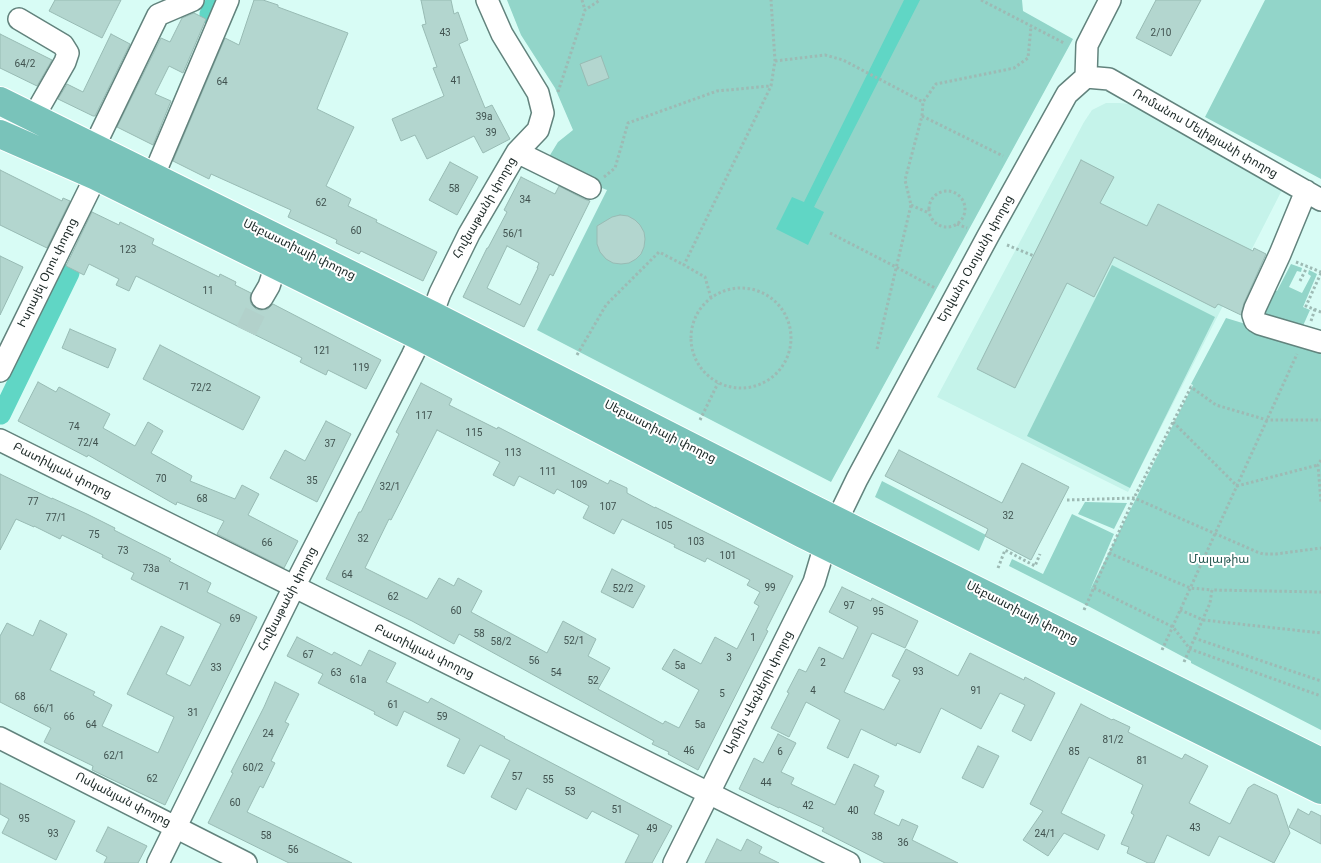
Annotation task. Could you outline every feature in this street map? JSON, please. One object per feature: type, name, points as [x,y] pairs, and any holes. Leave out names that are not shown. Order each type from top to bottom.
[{"type":"main road","name":"Սեբաստիայի փողոց","points":[[0,101],[153,177],[825,545],[1321,790]]},
{"type":"main road","name":"Սեբաստիայի փողոց","points":[[0,134],[96,176],[276,264],[426,326],[836,520],[1321,762]]},
{"type":"street","points":[[94,147],[158,15],[193,0]]},
{"type":"street","points":[[153,177],[228,0]]},
{"type":"street","points":[[487,0],[502,34],[538,93],[543,113]]},
{"type":"street","points":[[1086,77],[1087,45],[1110,0]]},
{"type":"street","points":[[18,19],[64,45],[68,53],[65,62],[33,118]]},
{"type":"street","name":"Ռոմանոս Մելիքյանի փողոց","points":[[1086,77],[1109,79],[1313,195]]},
{"type":"street","name":"Երվանդ Օտյանի փողոց","points":[[836,520],[983,244],[1067,94],[1086,77]]},
{"type":"street","name":"Հովնաթանի փողոց","points":[[158,863],[294,587],[412,356],[468,234],[517,152],[538,130],[543,113]]},
{"type":"street","points":[[517,152],[590,188]]},
{"type":"street","name":"Իսրայել Օրու փողոց","points":[[0,370],[96,176]]},
{"type":"street","points":[[1313,195],[1280,254],[1254,308],[1253,315],[1255,321],[1260,324],[1313,340]]},
{"type":"street","points":[[262,298],[276,264]]},
{"type":"street","name":"Բատիկյան փողոց","points":[[1,443],[849,863]]},
{"type":"street","name":"Արմին Վեգների փողոց","points":[[674,863],[814,582],[825,545],[836,520]]},
{"type":"street","name":"Ոսկանյան փողոց","points":[[0,738],[246,863]]},
{"type":"path","points":[[543,113],[554,105],[584,10],[582,0]]},
{"type":"path","points":[[584,10],[600,0]]},
{"type":"path","points":[[684,265],[771,86],[775,61],[771,0]]},
{"type":"path","points":[[981,0],[1064,44]]},
{"type":"path","points":[[877,349],[911,205],[905,180],[922,116],[923,102],[936,84],[1014,68],[1028,58],[1031,27]]},
{"type":"path","points":[[775,61],[825,55],[843,60],[923,102]]},
{"type":"path","points":[[590,188],[615,168],[628,123],[717,91],[771,86]]},
{"type":"path","points":[[922,116],[1003,156]]},
{"type":"path","points":[[944,191],[956,193],[964,203],[964,215],[957,224],[946,227],[941,226],[935,223],[929,214],[928,208],[933,196],[944,191]]},
{"type":"path","points":[[911,205],[929,214]]},
{"type":"path","points":[[957,224],[967,228]]},
{"type":"path","points":[[830,233],[935,288]]},
{"type":"path","points":[[1007,245],[1034,256]]},
{"type":"path","points":[[577,355],[606,305],[659,252],[705,277],[711,298]]},
{"type":"path","points":[[1280,254],[1321,273],[1306,306],[1321,312]]},
{"type":"path","points":[[1300,281],[1307,267]]},
{"type":"path","points":[[741,288],[757,290],[772,298],[783,310],[789,325],[791,341],[787,357],[778,371],[766,382],[751,387],[734,388],[718,383],[705,373],[696,359],[691,343],[692,326],[699,310],[711,298],[725,290],[741,288]]},
{"type":"path","points":[[1162,650],[1267,420],[1313,340]]},
{"type":"path","points":[[700,420],[718,383]]},
{"type":"path","points":[[1084,610],[1134,498],[1191,387],[1216,405],[1267,420],[1321,420]]},
{"type":"path","points":[[1173,422],[1237,486]]},
{"type":"path","points":[[1237,486],[1318,464],[1321,460]]},
{"type":"path","points":[[1318,464],[1321,502]]},
{"type":"path","points":[[1067,500],[1134,498],[1215,534],[1270,555],[1321,548]]},
{"type":"path","points":[[998,568],[1005,550],[1035,566],[1040,554]]},
{"type":"path","points":[[1109,553],[1190,588],[1321,592]]},
{"type":"path","points":[[1094,588],[1173,627],[1190,649],[1321,696]]},
{"type":"path","points":[[1184,662],[1210,603],[1212,590]]},
{"type":"path","points":[[1180,610],[1203,620],[1321,633]]},
{"type":"path","points":[[1194,638],[1321,681]]},
{"type":"shaded area","points":[[904,0],[920,0],[814,207],[824,212],[808,245],[776,229],[792,197],[804,202]]},
{"type":"shaded area","points":[[1106,103],[1129,104],[1282,190],[1128,492],[937,397],[1084,122],[1092,110]]},
{"type":"green space","points":[[507,0],[1022,0],[1023,11],[1073,39],[831,482],[537,330],[607,190],[569,175],[547,160],[558,142],[573,130],[555,88],[521,35]]},
{"type":"green space","points":[[1265,0],[1321,0],[1321,179],[1205,117]]},
{"type":"green space","points":[[1291,264],[1302,268],[1301,272],[1297,271],[1289,287],[1302,293],[1311,276],[1308,274],[1309,270],[1317,274],[1303,307],[1310,310],[1302,328],[1261,316],[1273,290],[1277,291]]},
{"type":"green space","points":[[1112,265],[1215,317],[1130,488],[1027,436]]},
{"type":"green space","name":"Մալաթիա","points":[[1226,318],[1321,347],[1321,730],[1009,566],[1012,559],[1043,574],[1072,514],[1114,534],[1090,590],[1193,385],[1191,384]]},
{"type":"green space","points":[[882,481],[986,535],[979,551],[875,497]]},
{"type":"green space","points":[[1085,502],[1127,503],[1114,529],[1078,514]]},
{"type":"building","points":[[55,0],[121,0],[102,38],[49,11]]},
{"type":"building","points":[[254,0],[263,0],[278,5],[278,7],[348,33],[317,109],[354,127],[326,186],[351,199],[348,206],[437,252],[423,281],[361,251],[359,254],[336,243],[337,240],[288,217],[291,210],[211,174],[209,179],[173,161],[225,38],[239,45]]},
{"type":"building","points":[[421,0],[451,0],[454,14],[458,12],[468,40],[459,44],[485,108],[492,105],[510,139],[483,153],[474,136],[427,159],[415,135],[401,141],[392,119],[444,96],[433,68],[437,67],[422,25],[426,24]]},
{"type":"building","points":[[1156,0],[1201,0],[1171,56],[1136,38]]},
{"type":"building","points":[[194,13],[206,19],[183,73],[169,66],[155,94],[171,101],[153,145],[117,127],[161,38],[170,42],[182,18]]},
{"type":"building","points":[[0,34],[52,60],[37,86],[0,68]]},
{"type":"building","points":[[111,34],[130,44],[95,116],[93,116],[58,99],[67,84],[83,92]]},
{"type":"building","points":[[601,56],[609,78],[588,86],[580,64]]},
{"type":"building","points":[[1081,160],[1114,177],[1100,203],[1147,226],[1158,204],[1253,251],[1254,248],[1266,254],[1244,303],[1241,315],[1218,304],[1215,308],[1114,257],[1094,297],[1067,283],[1015,388],[977,369]]},
{"type":"building","points":[[450,162],[478,177],[457,215],[429,200]]},
{"type":"building","points":[[0,170],[62,201],[63,198],[70,201],[47,248],[0,225]]},
{"type":"building","points":[[521,177],[555,194],[559,186],[590,201],[553,276],[550,274],[524,327],[463,297],[507,212],[504,210]],"holes":[[[507,246],[539,263],[520,305],[487,288]]]},
{"type":"building","points":[[92,212],[119,225],[120,222],[154,239],[152,244],[219,277],[220,274],[236,282],[235,285],[251,293],[251,304],[256,309],[268,309],[273,304],[381,360],[366,389],[328,370],[326,375],[300,362],[302,358],[136,276],[129,291],[116,285],[119,279],[89,264],[84,275],[66,266]]},
{"type":"building","points":[[628,216],[635,220],[644,232],[645,239],[641,254],[629,263],[621,264],[613,263],[606,259],[600,252],[597,244],[597,226],[612,217]]},
{"type":"building","points":[[0,256],[23,267],[0,315]]},
{"type":"building","points":[[70,329],[116,349],[108,368],[62,348]]},
{"type":"building","points":[[160,345],[260,397],[243,430],[143,379]]},
{"type":"building","points":[[38,382],[56,392],[59,387],[110,414],[103,428],[135,446],[148,422],[163,431],[151,453],[192,476],[190,481],[235,499],[242,485],[259,494],[248,515],[298,541],[284,568],[217,534],[224,521],[177,502],[176,505],[88,455],[87,457],[18,421]]},
{"type":"building","points":[[421,383],[452,399],[449,405],[497,429],[498,427],[608,484],[610,480],[627,488],[627,493],[655,508],[793,576],[766,630],[768,631],[698,770],[652,744],[654,741],[459,634],[454,644],[326,579],[399,434],[396,432]],"holes":[[[437,430],[500,462],[493,475],[514,486],[519,476],[554,494],[557,489],[589,506],[583,518],[614,534],[622,519],[705,562],[707,558],[750,580],[747,585],[760,592],[754,603],[759,606],[737,649],[715,637],[701,664],[674,649],[662,669],[699,690],[679,728],[665,721],[663,724],[598,689],[610,668],[588,656],[596,639],[563,621],[547,653],[471,612],[482,591],[458,578],[454,586],[439,578],[427,599],[365,568]]]},
{"type":"building","points":[[326,421],[351,434],[317,502],[270,478],[285,450],[305,461]]},
{"type":"building","points":[[899,450],[1002,503],[1022,463],[1069,487],[1031,560],[985,536],[988,529],[885,476]]},
{"type":"building","points":[[0,474],[87,514],[171,559],[169,561],[211,583],[207,592],[257,617],[165,805],[92,770],[93,766],[44,742],[51,728],[0,702],[0,636],[7,623],[33,636],[40,620],[67,634],[50,670],[95,692],[93,695],[112,705],[102,726],[158,753],[174,717],[127,694],[161,626],[184,637],[166,674],[190,686],[221,624],[131,579],[134,573],[102,557],[103,555],[62,535],[60,539],[16,519],[0,550]]},
{"type":"building","points":[[612,569],[645,586],[633,608],[601,592]]},
{"type":"building","points":[[842,587],[871,601],[872,598],[918,621],[905,648],[872,633],[844,692],[884,710],[900,680],[892,676],[906,649],[958,676],[970,653],[1024,680],[1025,677],[1055,693],[1031,741],[1012,731],[1025,705],[1000,693],[981,729],[941,708],[920,753],[897,743],[896,746],[861,729],[848,758],[827,748],[840,720],[806,702],[789,737],[771,728],[799,669],[806,672],[819,647],[843,659],[858,627],[829,612]]},
{"type":"building","points":[[297,637],[332,655],[334,652],[361,666],[369,650],[396,663],[386,682],[428,703],[431,698],[672,826],[652,863],[625,863],[639,835],[592,811],[587,819],[527,788],[516,810],[491,797],[510,760],[480,745],[464,774],[447,766],[460,739],[404,711],[397,726],[374,714],[375,712],[318,683],[323,674],[287,656]]},
{"type":"building","points":[[275,682],[299,694],[285,722],[289,724],[271,761],[275,763],[263,788],[260,786],[247,812],[352,863],[289,863],[208,823]]},
{"type":"building","points":[[1081,704],[1130,727],[1128,732],[1182,759],[1185,754],[1208,766],[1189,803],[1230,824],[1248,788],[1254,784],[1277,795],[1290,833],[1274,863],[1219,836],[1209,856],[1167,835],[1154,863],[1148,863],[1127,853],[1129,847],[1121,844],[1134,815],[1131,813],[1143,785],[1089,757],[1061,813],[1105,835],[1098,850],[1064,833],[1048,856],[1023,840],[1043,811],[1030,804]]},
{"type":"building","points":[[778,734],[796,743],[781,772],[794,778],[791,784],[835,805],[854,764],[879,776],[874,786],[884,791],[874,814],[899,826],[902,819],[918,826],[912,840],[958,863],[885,863],[822,831],[824,828],[739,789],[754,758],[763,763]]},
{"type":"building","points":[[978,746],[999,756],[983,788],[962,778]]},
{"type":"building","points":[[0,783],[75,821],[56,860],[2,833],[9,819],[0,814]]},
{"type":"building","points":[[1298,809],[1309,815],[1311,811],[1321,816],[1321,844],[1289,827]]},
{"type":"building","points":[[108,827],[147,846],[138,863],[104,863],[107,857],[96,851]]},
{"type":"building","points":[[717,839],[741,851],[747,839],[762,847],[759,853],[779,863],[705,863]]},
{"type":"waterway","points":[[209,14],[216,0]]},
{"type":"waterway","points":[[1,415],[70,273]]},
{"type":"tunnel","points":[[246,331],[262,298]]}]
